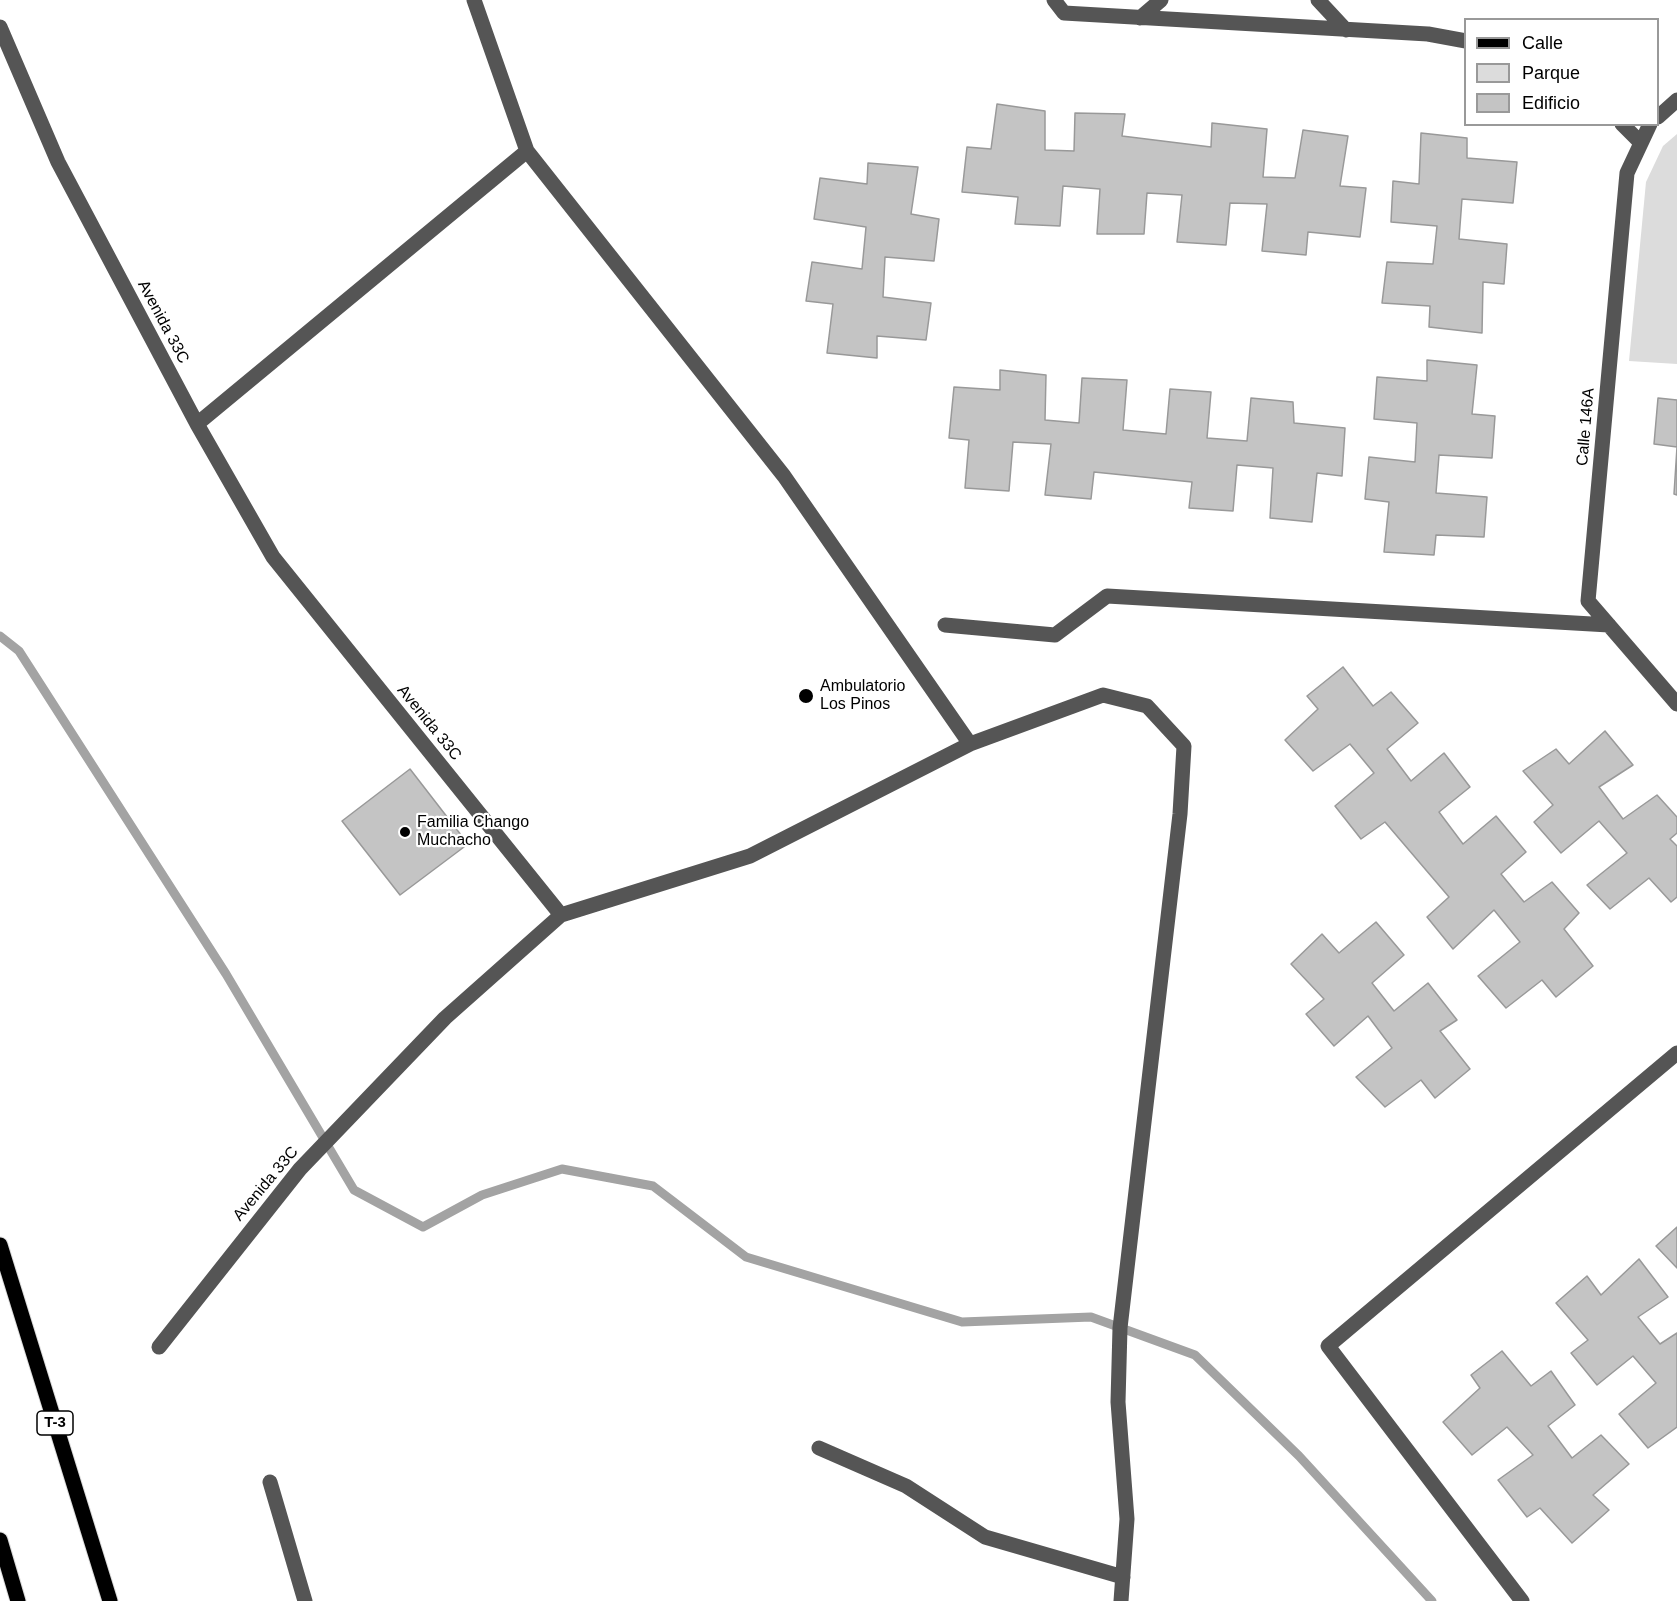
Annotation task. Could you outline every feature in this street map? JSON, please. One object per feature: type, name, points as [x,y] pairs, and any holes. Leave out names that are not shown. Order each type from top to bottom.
[{"type":"main road","name":"T-3","points":[[0,1245],[110,1601]]},
{"type":"main road","points":[[0,1540],[18,1601]]},
{"type":"street","points":[[474,0],[527,151],[784,476],[970,744]]},
{"type":"street","points":[[1054,0],[1064,13],[1428,34],[1464,41]]},
{"type":"street","points":[[1140,18],[1161,0]]},
{"type":"street","points":[[1318,0],[1346,30]]},
{"type":"street","name":"Avenida 33C","points":[[0,27],[58,162],[197,424],[273,557],[561,915],[444,1018],[300,1169],[159,1347]]},
{"type":"street","points":[[1659,116],[1677,100]]},
{"type":"street","points":[[1624,126],[1641,143]]},
{"type":"street","name":"Calle 146A","points":[[1649,126],[1627,173],[1588,601],[1677,704]]},
{"type":"street","points":[[197,424],[527,151]]},
{"type":"street","points":[[945,625],[1055,635],[1107,596],[1609,625]]},
{"type":"street","points":[[561,915],[750,856],[970,744],[1103,695],[1147,706],[1184,746],[1180,814],[1120,1328],[1118,1402],[1127,1519],[1121,1601]]},
{"type":"street","points":[[1522,1601],[1328,1346],[1677,1053]]},
{"type":"street","points":[[819,1448],[906,1486],[985,1537],[1123,1577]]},
{"type":"street","points":[[270,1482],[305,1601]]},
{"type":"green space","points":[[1677,134],[1677,364],[1629,361],[1646,182],[1663,146]]},
{"type":"building","points":[[997,104],[1045,111],[1045,150],[1074,151],[1075,113],[1125,114],[1122,136],[1211,147],[1212,123],[1267,129],[1263,177],[1295,178],[1303,130],[1348,136],[1340,186],[1366,188],[1360,237],[1308,232],[1306,255],[1262,251],[1267,204],[1230,203],[1226,245],[1177,242],[1182,195],[1147,193],[1144,234],[1097,234],[1100,189],[1063,186],[1060,226],[1015,224],[1018,197],[962,192],[967,147],[991,149]]},
{"type":"building","points":[[1421,133],[1467,138],[1467,158],[1517,162],[1513,203],[1462,199],[1459,239],[1507,244],[1504,284],[1483,282],[1482,333],[1429,327],[1430,306],[1382,303],[1387,262],[1433,264],[1437,226],[1391,222],[1393,181],[1419,184]]},
{"type":"building","points":[[868,163],[918,167],[911,214],[939,219],[934,261],[885,257],[883,297],[931,303],[926,340],[877,336],[877,358],[827,353],[833,304],[806,301],[812,262],[862,269],[866,227],[814,219],[820,178],[867,184]]},
{"type":"building","points":[[1427,360],[1477,365],[1472,414],[1495,416],[1492,458],[1439,455],[1436,493],[1487,497],[1484,537],[1436,535],[1434,555],[1384,552],[1389,502],[1365,499],[1369,457],[1415,462],[1417,423],[1374,419],[1377,377],[1427,381]]},
{"type":"building","points":[[1000,370],[1046,375],[1045,420],[1079,423],[1082,378],[1127,380],[1123,430],[1166,434],[1170,389],[1211,392],[1207,438],[1247,441],[1251,398],[1293,402],[1294,423],[1345,428],[1342,476],[1317,473],[1312,522],[1270,518],[1273,468],[1237,465],[1233,511],[1189,508],[1192,482],[1094,472],[1091,499],[1045,495],[1051,444],[1013,442],[1009,491],[965,488],[969,440],[949,438],[954,387],[1000,390]]},
{"type":"building","points":[[1658,398],[1677,400],[1677,447],[1654,444]]},
{"type":"building","points":[[1677,447],[1677,495],[1674,494]]},
{"type":"building","points":[[1343,667],[1373,706],[1391,692],[1418,723],[1387,749],[1411,781],[1444,753],[1470,787],[1439,812],[1463,844],[1496,816],[1526,852],[1501,874],[1524,902],[1552,882],[1579,913],[1564,929],[1593,966],[1556,997],[1542,980],[1506,1008],[1478,976],[1520,942],[1494,910],[1453,949],[1427,917],[1449,897],[1385,822],[1361,839],[1335,806],[1374,773],[1350,744],[1313,771],[1285,740],[1318,709],[1307,696]]},
{"type":"building","points":[[1605,731],[1633,765],[1599,787],[1623,819],[1657,795],[1677,817],[1677,833],[1670,839],[1677,846],[1677,897],[1671,902],[1649,878],[1610,909],[1587,885],[1627,853],[1599,821],[1561,853],[1534,822],[1553,805],[1523,771],[1556,749],[1569,764]]},
{"type":"building","name":"Familia Chango Muchacho","points":[[410,769],[468,844],[400,895],[342,821]]},
{"type":"building","points":[[1376,922],[1404,955],[1372,983],[1394,1011],[1428,983],[1457,1020],[1440,1031],[1470,1069],[1435,1098],[1421,1080],[1385,1107],[1356,1077],[1392,1048],[1368,1016],[1334,1046],[1306,1014],[1324,999],[1291,964],[1322,934],[1339,953]]},
{"type":"building","points":[[1677,1227],[1677,1268],[1656,1246]]},
{"type":"building","points":[[1639,1259],[1668,1297],[1638,1317],[1660,1344],[1677,1333],[1677,1427],[1648,1448],[1619,1414],[1656,1383],[1633,1356],[1597,1385],[1571,1353],[1588,1340],[1556,1303],[1587,1276],[1601,1295]]},
{"type":"building","points":[[1502,1351],[1531,1386],[1551,1371],[1575,1405],[1548,1426],[1572,1458],[1601,1435],[1629,1464],[1593,1495],[1609,1510],[1572,1543],[1540,1508],[1527,1517],[1498,1480],[1533,1455],[1507,1427],[1472,1455],[1443,1422],[1480,1388],[1471,1375]]},
{"type":"waterway","points":[[0,636],[19,651],[226,974],[354,1190],[423,1227],[482,1195],[562,1169],[653,1186],[746,1257],[962,1322],[1091,1317],[1195,1355],[1299,1456],[1432,1601]]},
{"type":"place","name":"Ambulatorio Los Pinos","points":[[806,696]]},
{"type":"place","name":"Familia Chango Muchacho","points":[[405,832]]}]
